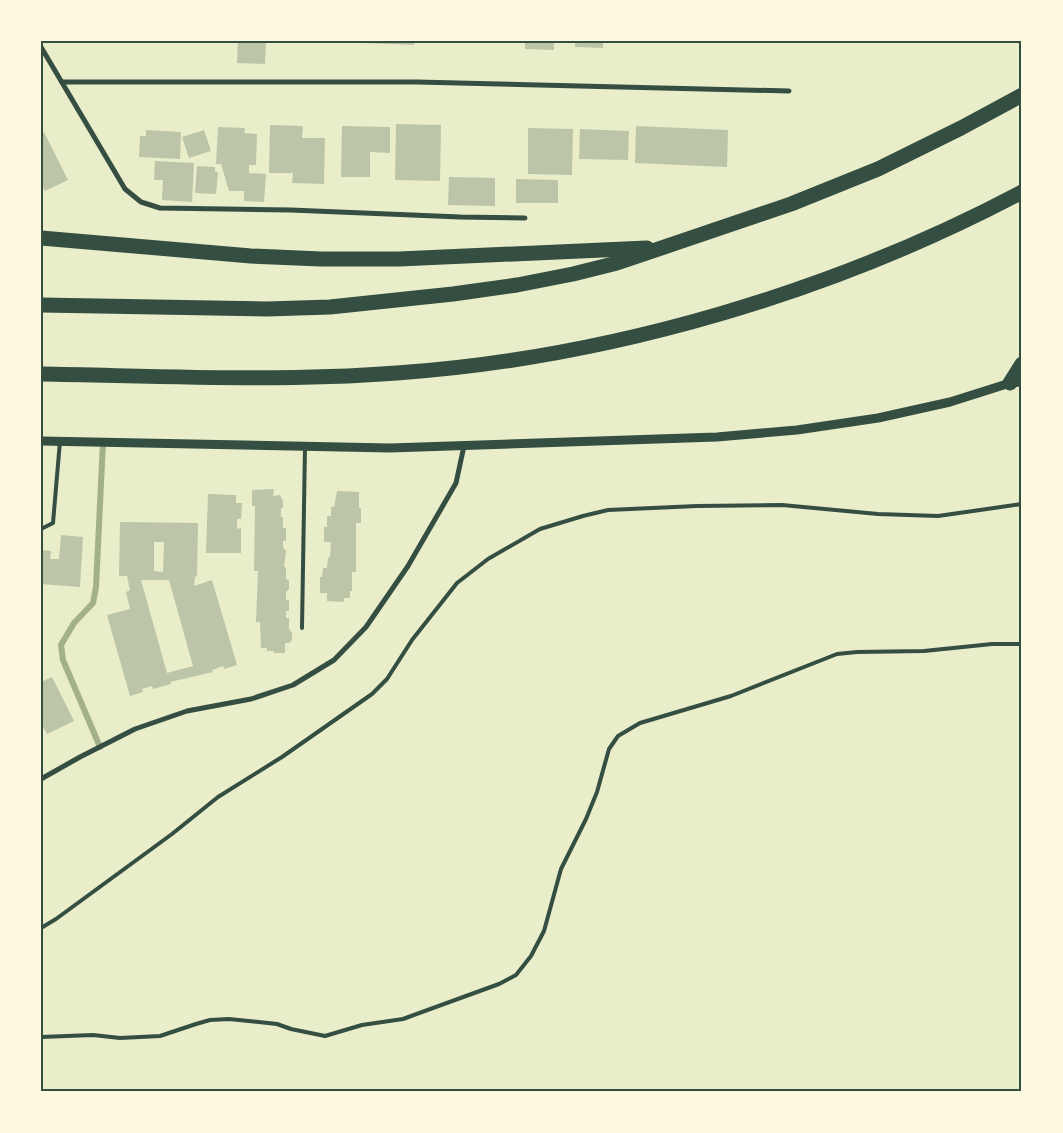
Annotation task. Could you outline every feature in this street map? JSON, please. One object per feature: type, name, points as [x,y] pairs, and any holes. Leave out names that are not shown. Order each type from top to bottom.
[{"type":"highway","points":[[41,305],[267,309],[330,307],[453,294],[545,280],[617,263],[791,204],[878,169],[1022,95]]},
{"type":"highway","points":[[41,374],[263,378],[327,377],[452,368],[506,362],[557,353],[680,324],[803,287],[913,245],[1022,192]]},
{"type":"highway","points":[[41,238],[251,256],[321,259],[399,259],[664,247]]},
{"type":"highway","points":[[1018,379],[1022,364]]},
{"type":"street","points":[[41,47],[125,189],[141,202],[160,208],[291,210],[460,218],[525,218]]},
{"type":"street","points":[[62,82],[417,82],[790,91]]},
{"type":"street","points":[[41,441],[390,448],[707,437],[797,430],[878,418],[950,402],[1018,379]]},
{"type":"street","points":[[41,779],[135,729],[187,711],[251,699],[294,684],[334,660],[366,627],[408,566],[456,483],[464,446]]},
{"type":"lane","points":[[41,530],[53,523],[60,442]]},
{"type":"lane","points":[[302,628],[305,446]]},
{"type":"lane","points":[[41,928],[172,834],[218,797],[282,757],[372,694],[387,679],[412,640],[457,583],[488,559],[540,529],[608,510],[704,505],[782,505],[878,514],[938,516],[1022,504]]},
{"type":"lane","points":[[41,1038],[93,1035],[120,1038],[160,1036],[210,1020],[229,1019],[277,1024],[324,1036],[362,1024],[404,1019],[499,984],[516,975],[531,956],[544,931],[561,869],[586,819],[597,792],[609,749],[618,736],[640,723],[731,696],[837,654],[924,651],[992,644],[1022,644]]},
{"type":"building","points":[[238,41],[266,41],[265,64],[237,63]]},
{"type":"building","points":[[363,41],[414,41],[414,45],[363,43]]},
{"type":"building","points":[[525,41],[554,41],[554,50],[525,49]]},
{"type":"building","points":[[575,41],[603,41],[603,48],[575,47]]},
{"type":"building","points":[[396,124],[441,125],[440,181],[395,180]]},
{"type":"building","points":[[270,125],[303,126],[302,138],[325,138],[324,184],[292,183],[293,173],[269,173]]},
{"type":"building","points":[[342,126],[390,127],[390,153],[370,152],[370,177],[341,177]]},
{"type":"building","points":[[636,126],[728,130],[727,167],[635,163]]},
{"type":"building","points":[[218,127],[245,128],[244,133],[257,134],[256,165],[249,165],[249,173],[266,174],[264,202],[244,201],[244,191],[229,191],[221,164],[216,164]]},
{"type":"building","points":[[528,128],[573,129],[572,175],[528,174]]},
{"type":"building","points":[[580,129],[629,131],[628,160],[579,159]]},
{"type":"building","points":[[146,130],[181,132],[180,159],[139,157],[140,136],[146,136]]},
{"type":"building","points":[[204,130],[211,151],[189,158],[182,137]]},
{"type":"building","points":[[44,132],[68,180],[45,191],[41,184],[41,134]]},
{"type":"building","points":[[155,161],[194,163],[192,202],[162,200],[163,180],[154,180]]},
{"type":"building","points":[[197,166],[215,167],[215,172],[218,172],[216,194],[195,193]]},
{"type":"building","points":[[449,177],[495,178],[495,206],[448,205]]},
{"type":"building","points":[[516,179],[558,180],[558,203],[516,203]]},
{"type":"building","points":[[274,489],[273,496],[280,495],[283,501],[281,517],[283,517],[283,528],[286,528],[286,541],[283,541],[283,547],[286,551],[284,566],[286,568],[286,579],[289,580],[286,600],[289,600],[289,611],[286,611],[286,618],[289,618],[292,640],[289,643],[285,643],[285,653],[274,653],[274,651],[267,651],[267,648],[261,648],[260,622],[256,622],[258,571],[254,571],[255,506],[252,506],[252,490]]},
{"type":"building","points":[[337,491],[359,492],[359,508],[361,508],[361,523],[356,523],[356,572],[352,572],[350,598],[344,598],[344,602],[327,601],[327,593],[320,593],[320,577],[322,577],[323,568],[327,568],[331,542],[324,542],[324,527],[327,527],[327,516],[331,516],[331,507],[334,507]]},
{"type":"building","points":[[208,494],[236,495],[236,503],[242,503],[241,519],[237,519],[237,529],[241,528],[241,553],[206,553]]},
{"type":"building","points":[[120,522],[198,523],[197,577],[195,576],[194,586],[212,580],[237,665],[224,669],[223,666],[212,670],[213,672],[170,682],[171,684],[153,689],[152,686],[142,689],[143,692],[130,696],[107,615],[130,609],[126,592],[130,590],[127,576],[119,576]],"holes":[[[154,542],[164,542],[163,572],[154,571]],[[141,580],[169,580],[193,666],[167,673]]]},
{"type":"building","points":[[61,535],[83,537],[80,587],[41,584],[41,550],[51,551],[50,559],[59,559]]},
{"type":"building","points":[[52,677],[74,721],[47,734],[41,723],[41,682]]},
{"type":"waterway","points":[[100,747],[63,660],[61,645],[74,623],[93,603],[96,587],[103,442]]}]
